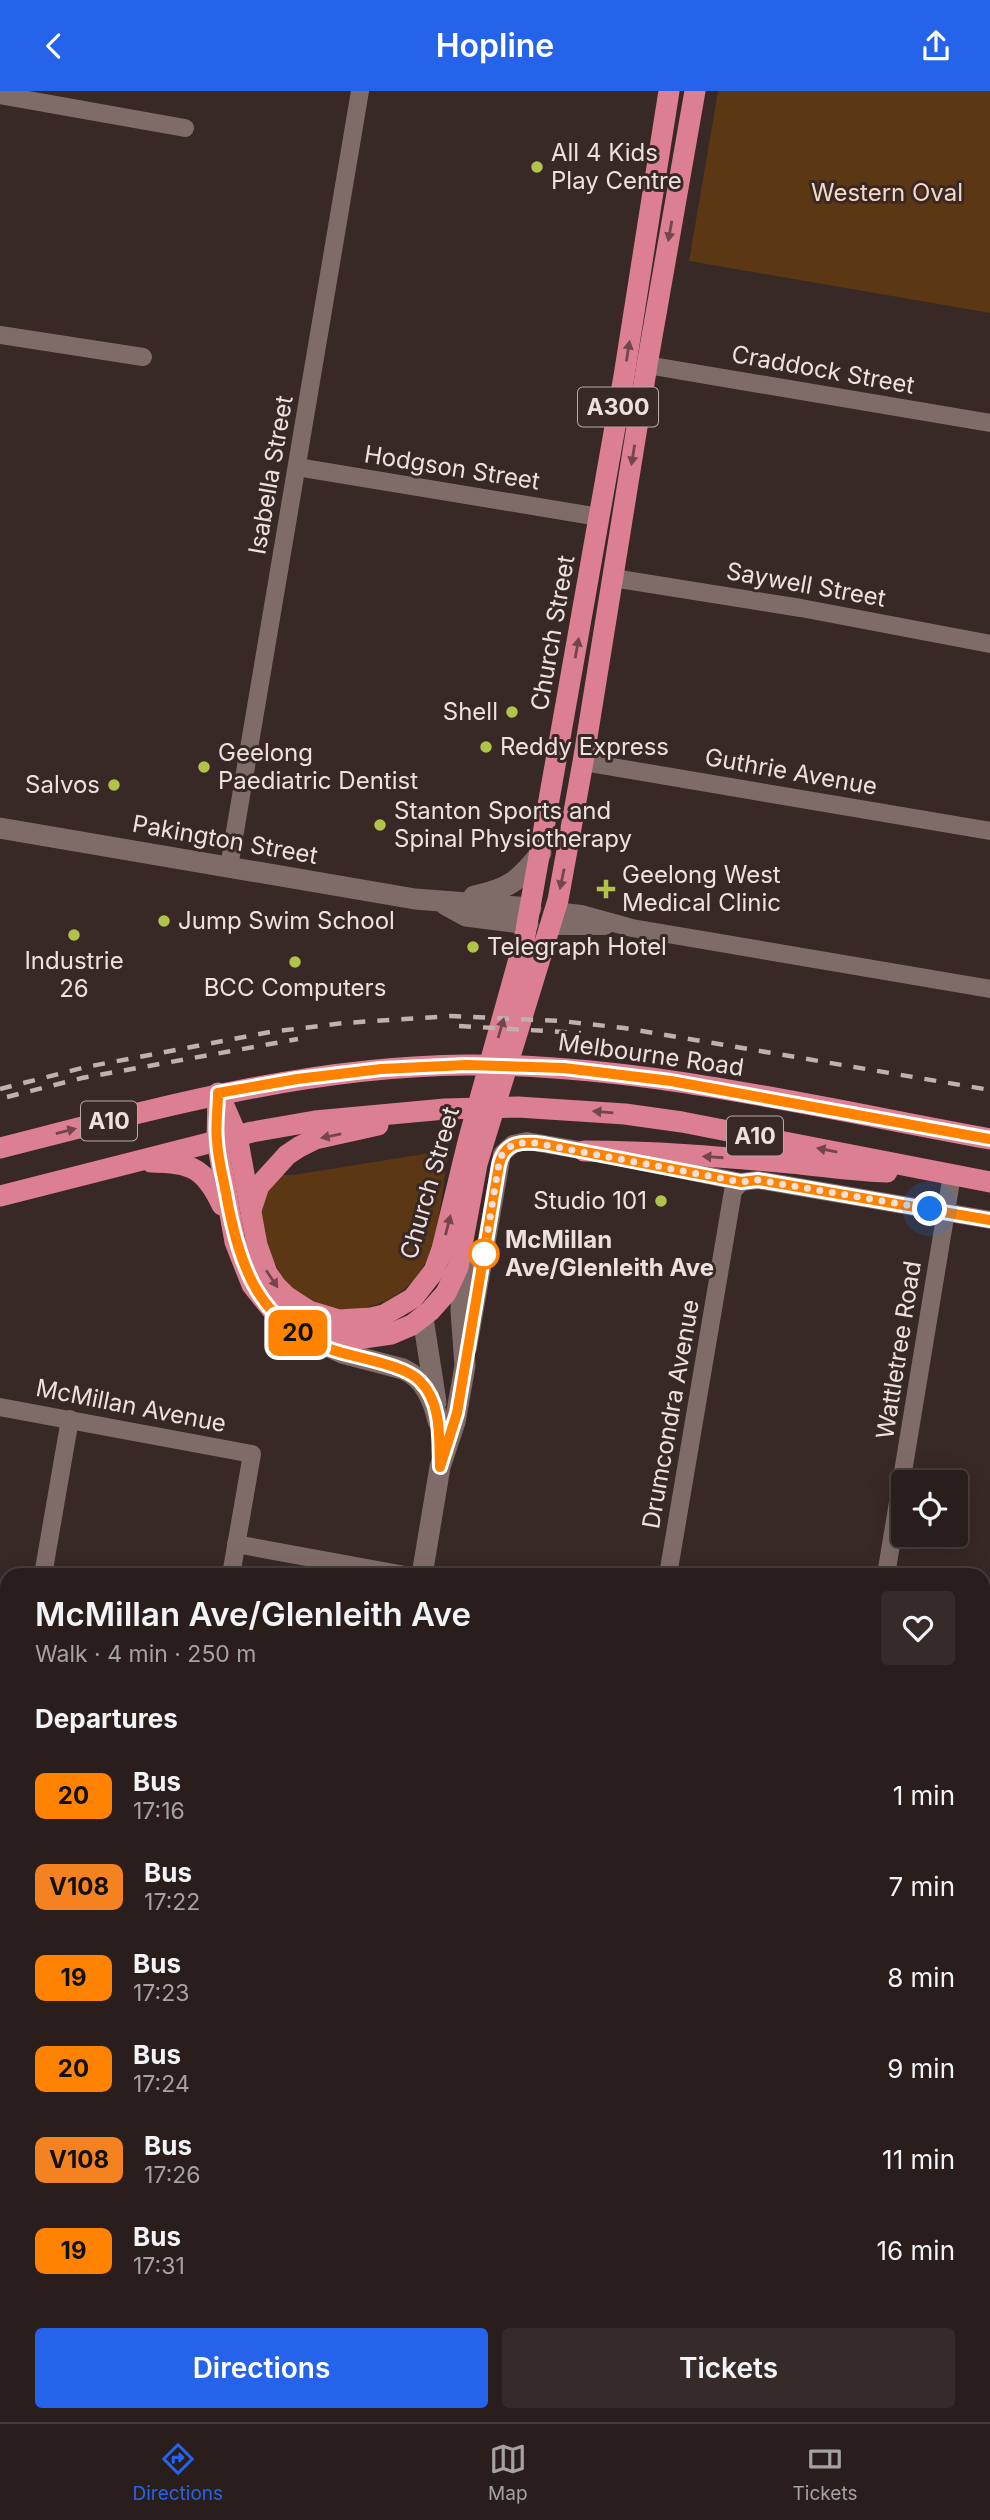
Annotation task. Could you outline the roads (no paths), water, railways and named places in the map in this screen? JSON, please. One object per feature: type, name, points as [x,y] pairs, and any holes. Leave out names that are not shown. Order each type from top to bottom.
[{"type":"highway","name":"Church Street","points":[[517,1001],[529,916],[600,517],[669,91]]},
{"type":"highway","name":"Church Street","points":[[218,1093],[227,1139],[251,1215],[257,1245],[267,1273],[286,1296],[309,1311],[339,1320],[371,1318],[406,1303],[426,1283],[442,1249],[470,1164],[517,1001],[553,918],[583,762],[647,365],[695,91]]},
{"type":"highway","name":"Pakington Street","points":[[529,916],[553,918]]},
{"type":"highway","name":"Melbourne Road","points":[[218,1093],[297,1079],[381,1069],[466,1065],[564,1068],[684,1084],[990,1139]]},
{"type":"highway","name":"A10","points":[[0,1149],[218,1093]]},
{"type":"highway","name":"A10","points":[[0,1196],[227,1139],[314,1121],[445,1109],[530,1108],[625,1114],[695,1124],[990,1182]]},
{"type":"highway","points":[[251,1215],[259,1186],[287,1155],[302,1145],[315,1139],[445,1109]]},
{"type":"highway","name":"Church Street","points":[[227,1139],[235,1242],[252,1285],[273,1311],[291,1324],[311,1333],[350,1340],[391,1334],[423,1318],[453,1280],[467,1215],[470,1164]]},
{"type":"highway","points":[[584,1151],[634,1150],[793,1163],[853,1171],[952,1175]]},
{"type":"highway","points":[[128,1163],[174,1164],[204,1175],[214,1188],[235,1242]]},
{"type":"highway","points":[[423,1318],[426,1283]]},
{"type":"street","name":"Isabella Street","points":[[229,867],[360,91]]},
{"type":"street","points":[[0,95],[185,128]]},
{"type":"street","points":[[0,335],[144,357]]},
{"type":"street","name":"Craddock Street","points":[[647,365],[990,423]]},
{"type":"street","name":"Hodgson Street","points":[[297,467],[600,517]]},
{"type":"street","name":"Saywell Street","points":[[614,578],[801,608],[990,643]]},
{"type":"street","name":"Guthrie Avenue","points":[[583,762],[990,831]]},
{"type":"street","name":"Pakington Street","points":[[0,828],[441,902],[466,916],[529,916]]},
{"type":"street","points":[[441,902],[505,888],[518,880],[541,853]]},
{"type":"street","points":[[553,918],[581,914],[619,925],[990,989]]},
{"type":"street","points":[[423,1568],[440,1467],[455,1422],[499,1165],[504,1152],[513,1144],[527,1142],[584,1151],[741,1182],[758,1180],[990,1220]]},
{"type":"street","name":"Wattletree Road","points":[[888,1568],[952,1175]]},
{"type":"street","name":"Drumcondra Avenue","points":[[669,1568],[733,1191],[741,1182]]},
{"type":"street","points":[[465,1366],[461,1304],[467,1215]]},
{"type":"street","points":[[273,1311],[292,1329],[327,1348],[419,1374],[433,1374],[465,1366]]},
{"type":"street","points":[[423,1318],[433,1374],[440,1467]]},
{"type":"street","points":[[403,1369],[423,1384],[432,1399],[438,1421]]},
{"type":"street","name":"McMillan Avenue","points":[[0,1407],[252,1454],[236,1544]]},
{"type":"street","points":[[44,1568],[71,1419]]},
{"type":"street","points":[[232,1568],[236,1544],[367,1568]]},
{"type":"railway","points":[[0,1089],[86,1067],[270,1032],[344,1023],[451,1016],[561,1021],[624,1028],[990,1090]]},
{"type":"railway","points":[[459,1026],[581,1033]]},
{"type":"railway","points":[[7,1097],[82,1078],[298,1039]]},
{"type":"place","name":"All 4 Kids Play Centre","points":[[537,167]]},
{"type":"place","name":"Shell","points":[[512,712]]},
{"type":"place","name":"Reddy Express","points":[[486,747]]},
{"type":"place","name":"Geelong Paediatric Dentist","points":[[204,767]]},
{"type":"place","name":"Salvos","points":[[114,785]]},
{"type":"place","name":"Stanton Sports and Spinal Physiotherapy","points":[[380,825]]},
{"type":"place","name":"Geelong West Medical Clinic","points":[[606,889]]},
{"type":"place","name":"Jump Swim School","points":[[164,921]]},
{"type":"place","name":"Industrie 26","points":[[74,935]]},
{"type":"place","name":"Telegraph Hotel","points":[[473,947]]},
{"type":"place","name":"BCC Computers","points":[[295,962]]},
{"type":"place","name":"Studio 101","points":[[661,1201]]},
{"type":"place","name":"McMillan Ave/Glenleith Ave","points":[[484,1254]]},
{"type":"park label","name":"Western Oval","points":[[887,193]]}]
